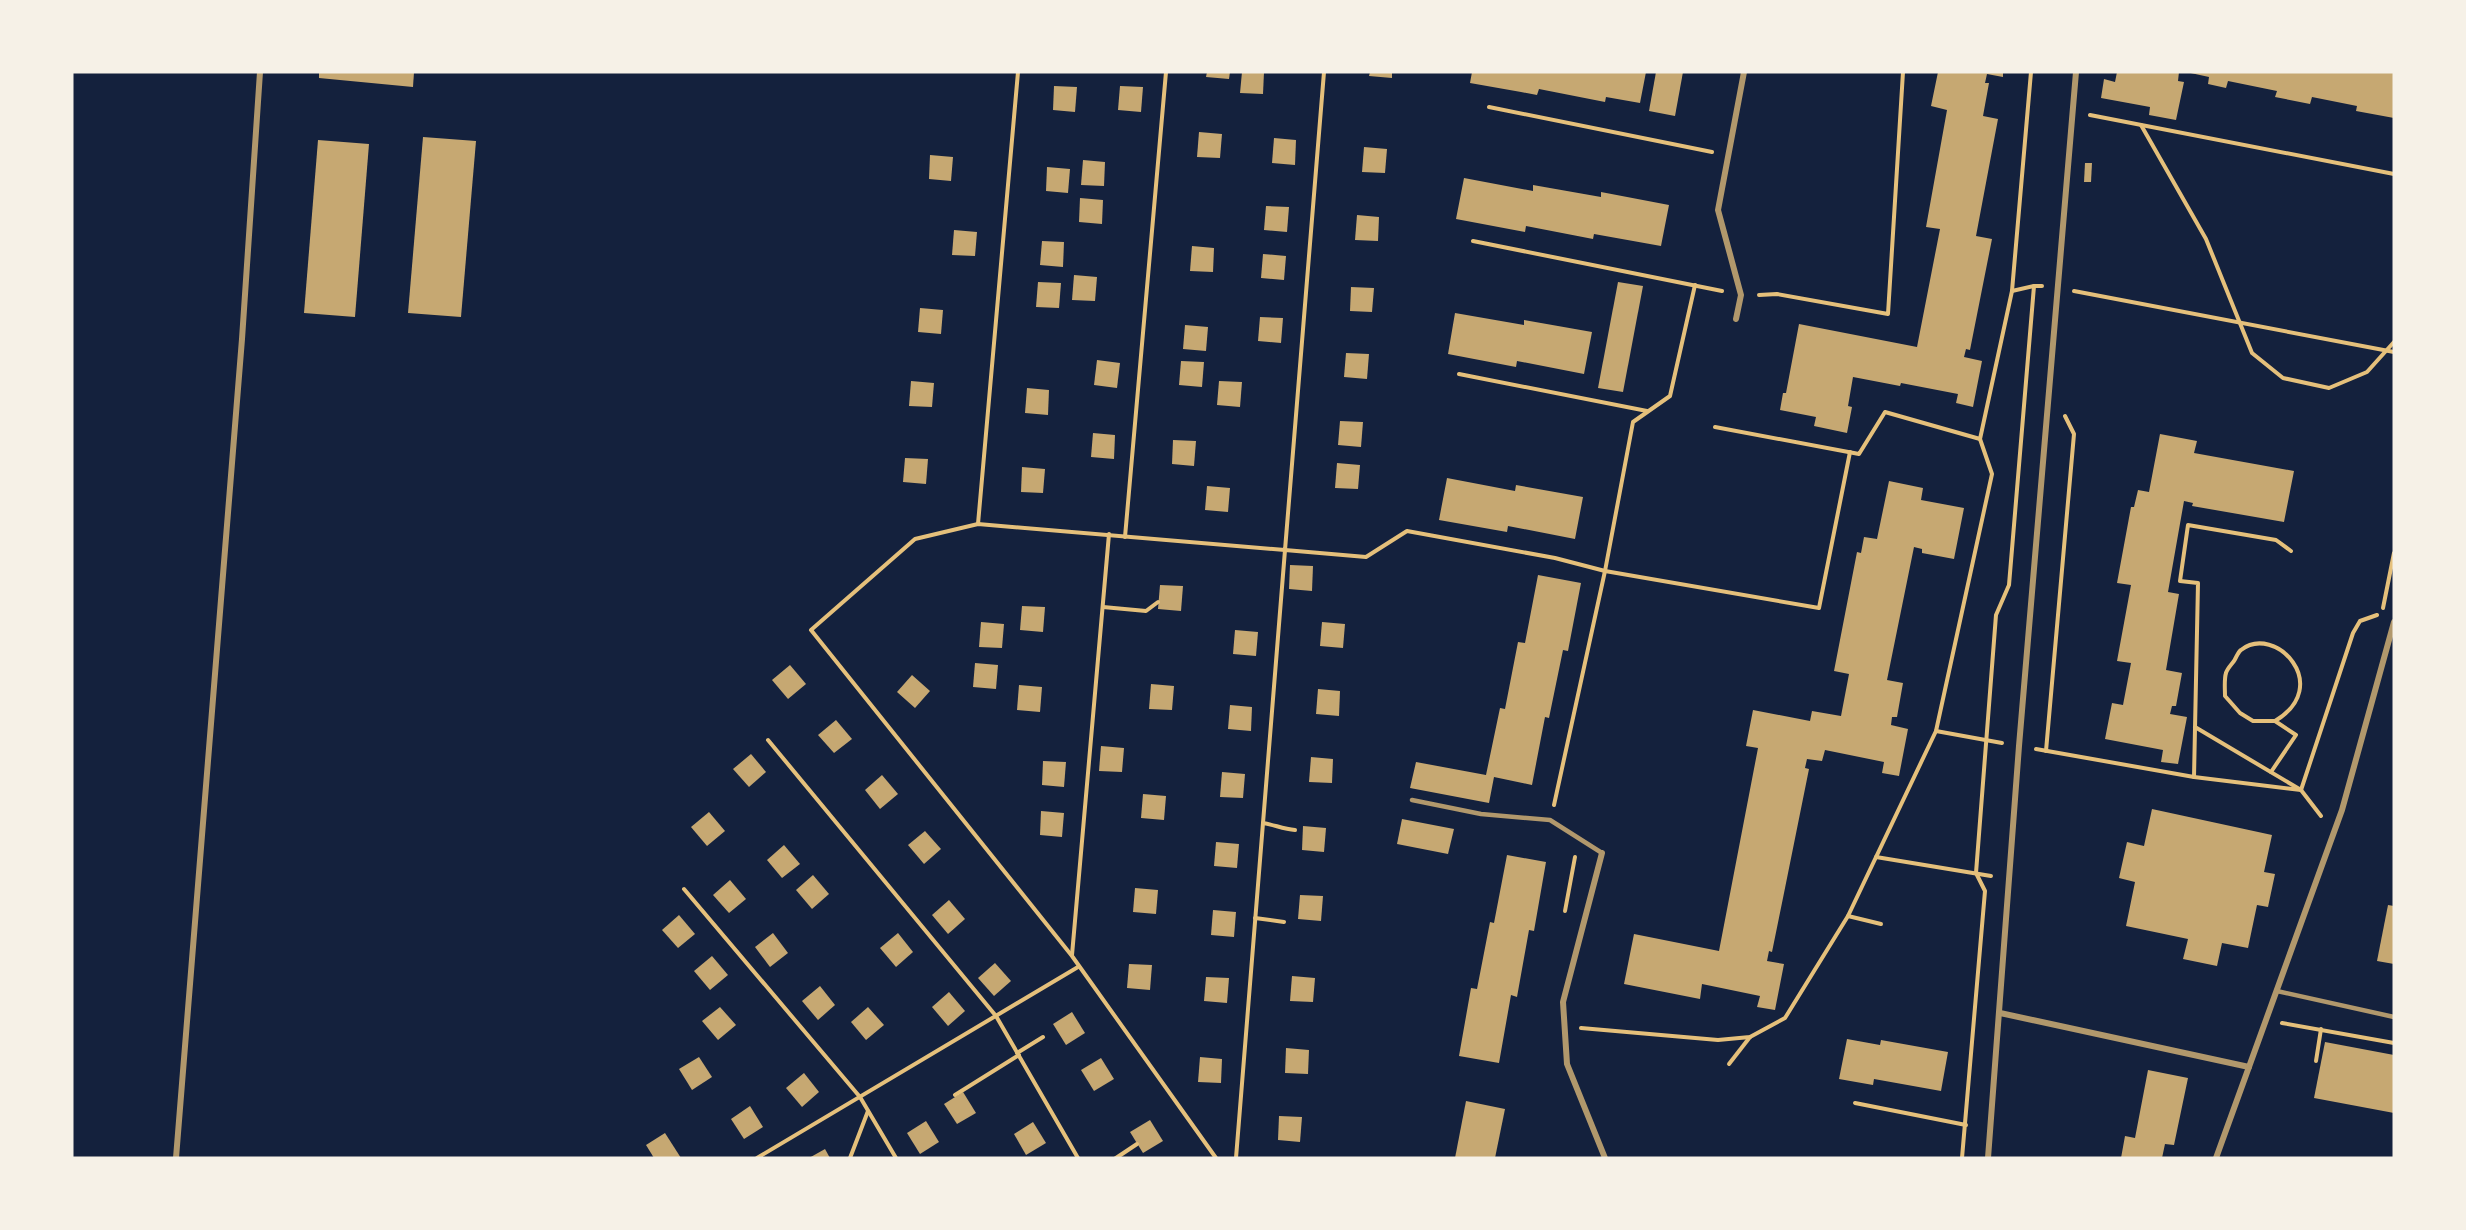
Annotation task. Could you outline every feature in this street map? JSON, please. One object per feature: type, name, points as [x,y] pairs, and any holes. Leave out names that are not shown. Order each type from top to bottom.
[{"type":"street","points":[[176,1158],[242,339],[260,72]]},
{"type":"street","points":[[1736,319],[1741,295],[1718,210],[1744,72]]},
{"type":"street","points":[[1988,1158],[2019,746],[2076,72]]},
{"type":"street","points":[[2216,1158],[2342,810],[2394,622]]},
{"type":"street","points":[[1602,853],[1563,1002],[1568,1064],[1605,1158]]},
{"type":"street","points":[[2000,1013],[2249,1067]]},
{"type":"lane","points":[[1412,801],[1481,814],[1551,820],[1602,853]]},
{"type":"lane","points":[[2277,991],[2394,1017]]},
{"type":"path","points":[[978,524],[1018,72]]},
{"type":"path","points":[[1125,537],[1166,72]]},
{"type":"path","points":[[1236,1158],[1324,72]]},
{"type":"path","points":[[1473,241],[1741,295],[1777,294],[1888,314],[1903,72]]},
{"type":"path","points":[[1565,1026],[1718,1040],[1750,1037],[1785,1018],[1848,916],[1935,731],[1992,474],[1980,439],[2012,291],[2031,72]]},
{"type":"path","points":[[1489,107],[1728,155]]},
{"type":"path","points":[[2072,112],[2394,174]]},
{"type":"path","points":[[2141,125],[2206,239],[2252,353],[2283,378],[2329,388],[2367,372],[2394,342]]},
{"type":"path","points":[[1551,820],[1605,571],[1633,422],[1670,396],[1695,285]]},
{"type":"path","points":[[2012,291],[2034,286],[2059,288],[2394,352]]},
{"type":"path","points":[[1962,1158],[1985,891],[1976,873],[1996,615],[2009,585],[2034,286]]},
{"type":"path","points":[[2076,303],[2077,291]]},
{"type":"path","points":[[1459,374],[1648,411]]},
{"type":"path","points":[[2046,751],[2074,434],[2065,416],[2066,405]]},
{"type":"path","points":[[1715,427],[1859,454],[1885,412],[1980,439]]},
{"type":"path","points":[[1216,1158],[1072,956],[811,630],[915,539],[978,524],[1366,556],[1407,531],[1555,558],[1605,571],[1819,608],[1850,452]]},
{"type":"path","points":[[2194,777],[2198,583],[2180,581],[2188,525],[2276,540],[2291,551]]},
{"type":"path","points":[[1072,956],[1109,534]]},
{"type":"path","points":[[2301,790],[2353,633],[2360,621],[2382,613],[2394,553]]},
{"type":"path","points":[[1103,607],[1146,611],[1158,602]]},
{"type":"path","points":[[2271,772],[2296,735],[2275,721],[2253,722],[2240,713],[2225,696],[2225,673],[2241,649],[2261,643],[2283,651],[2293,661],[2300,677],[2299,697],[2289,713],[2275,721]]},
{"type":"path","points":[[2195,727],[2301,790],[2321,816],[2342,810]]},
{"type":"path","points":[[1935,731],[2194,777],[2301,790]]},
{"type":"path","points":[[768,740],[996,1016],[1078,1158]]},
{"type":"path","points":[[1263,823],[1295,830]]},
{"type":"path","points":[[1876,857],[2010,879]]},
{"type":"path","points":[[684,890],[860,1097],[896,1158]]},
{"type":"path","points":[[1848,916],[1881,924]]},
{"type":"path","points":[[1255,918],[1284,922]]},
{"type":"path","points":[[757,1158],[1078,967]]},
{"type":"path","points":[[2266,1020],[2394,1043]]},
{"type":"path","points":[[2316,1061],[2321,1029]]},
{"type":"path","points":[[955,1095],[1043,1037]]},
{"type":"path","points":[[1729,1064],[1750,1037]]},
{"type":"path","points":[[1855,1103],[1990,1130]]},
{"type":"path","points":[[850,1158],[868,1110]]},
{"type":"path","points":[[1116,1158],[1137,1144]]},
{"type":"building","points":[[319,72],[414,72],[413,87],[319,78]]},
{"type":"building","points":[[1207,72],[1230,72],[1229,79],[1206,77]]},
{"type":"building","points":[[1242,72],[1264,72],[1263,94],[1240,93]]},
{"type":"building","points":[[1370,72],[1392,72],[1392,78],[1369,76]]},
{"type":"building","points":[[1472,72],[1646,72],[1640,103],[1606,97],[1605,102],[1539,89],[1537,95],[1470,83]]},
{"type":"building","points":[[1656,72],[1683,72],[1675,116],[1649,111]]},
{"type":"building","points":[[1938,72],[2003,72],[2003,77],[1987,74],[1985,83],[1989,83],[1983,116],[1998,119],[1976,236],[1992,239],[1970,350],[1966,349],[1964,357],[1982,361],[1973,407],[1956,403],[1958,394],[1853,377],[1848,406],[1852,407],[1847,433],[1814,426],[1816,417],[1780,410],[1783,393],[1786,393],[1799,324],[1917,347],[1940,229],[1926,227],[1947,110],[1931,106]]},
{"type":"building","points":[[2117,72],[2179,72],[2178,81],[2184,82],[2176,120],[2149,115],[2150,107],[2101,98],[2104,79],[2115,82]]},
{"type":"building","points":[[2186,72],[2394,72],[2394,118],[2356,111],[2357,106],[2312,97],[2310,104],[2275,97],[2277,91],[2228,81],[2226,88],[2208,84],[2209,77]]},
{"type":"building","points":[[1054,86],[1077,87],[1075,112],[1053,110]]},
{"type":"building","points":[[1120,86],[1143,87],[1141,112],[1118,110]]},
{"type":"building","points":[[1199,132],[1222,134],[1220,158],[1197,157]]},
{"type":"building","points":[[423,137],[476,141],[461,317],[408,313]]},
{"type":"building","points":[[1274,138],[1296,140],[1295,165],[1272,163]]},
{"type":"building","points":[[318,140],[369,144],[355,317],[304,313]]},
{"type":"building","points":[[1364,147],[1387,149],[1385,173],[1362,172]]},
{"type":"building","points":[[930,155],[953,157],[951,181],[929,179]]},
{"type":"building","points":[[1083,160],[1105,162],[1104,186],[1081,185]]},
{"type":"building","points":[[2085,163],[2092,163],[2091,182],[2084,182]]},
{"type":"building","points":[[1047,167],[1070,169],[1068,193],[1046,191]]},
{"type":"building","points":[[1464,178],[1533,191],[1533,185],[1601,197],[1601,192],[1669,205],[1661,246],[1594,234],[1593,239],[1526,226],[1525,232],[1456,219]]},
{"type":"building","points":[[1080,198],[1103,200],[1102,224],[1079,222]]},
{"type":"building","points":[[1266,206],[1289,207],[1287,232],[1264,230]]},
{"type":"building","points":[[1357,215],[1379,217],[1378,241],[1355,240]]},
{"type":"building","points":[[954,230],[977,232],[975,256],[952,255]]},
{"type":"building","points":[[1042,241],[1064,242],[1063,267],[1040,265]]},
{"type":"building","points":[[1192,246],[1214,248],[1213,272],[1190,271]]},
{"type":"building","points":[[1263,254],[1286,256],[1284,280],[1261,278]]},
{"type":"building","points":[[1074,275],[1097,277],[1095,301],[1072,300]]},
{"type":"building","points":[[1038,282],[1061,283],[1059,308],[1036,307]]},
{"type":"building","points":[[1618,282],[1643,286],[1623,392],[1598,388]]},
{"type":"building","points":[[1351,287],[1374,288],[1372,312],[1350,311]]},
{"type":"building","points":[[920,308],[943,310],[941,334],[918,332]]},
{"type":"building","points":[[1455,313],[1524,325],[1524,320],[1592,332],[1584,374],[1517,361],[1516,367],[1448,354]]},
{"type":"building","points":[[1260,317],[1283,318],[1281,343],[1258,341]]},
{"type":"building","points":[[1185,325],[1208,327],[1206,351],[1183,349]]},
{"type":"building","points":[[1346,353],[1369,354],[1367,379],[1344,377]]},
{"type":"building","points":[[1097,360],[1120,363],[1117,388],[1094,385]]},
{"type":"building","points":[[1181,361],[1204,362],[1202,387],[1179,385]]},
{"type":"building","points":[[911,381],[934,383],[932,407],[909,406]]},
{"type":"building","points":[[1219,381],[1242,382],[1240,407],[1217,405]]},
{"type":"building","points":[[1027,388],[1049,390],[1048,415],[1025,413]]},
{"type":"building","points":[[1340,421],[1363,422],[1361,447],[1338,445]]},
{"type":"building","points":[[1093,433],[1115,435],[1114,459],[1091,457]]},
{"type":"building","points":[[2160,434],[2197,441],[2194,453],[2294,471],[2284,522],[2192,506],[2193,503],[2184,501],[2168,592],[2179,594],[2166,670],[2182,673],[2176,706],[2172,706],[2170,714],[2187,717],[2178,764],[2161,762],[2163,750],[2105,739],[2112,703],[2123,705],[2131,663],[2117,661],[2131,585],[2117,583],[2131,507],[2134,507],[2138,490],[2149,492]]},
{"type":"building","points":[[1173,440],[1196,441],[1194,466],[1172,464]]},
{"type":"building","points":[[905,458],[928,459],[926,484],[903,482]]},
{"type":"building","points":[[1337,463],[1360,465],[1358,489],[1335,488]]},
{"type":"building","points":[[1022,467],[1045,469],[1043,493],[1021,492]]},
{"type":"building","points":[[1447,478],[1515,491],[1516,485],[1583,497],[1575,539],[1508,526],[1507,532],[1439,520]]},
{"type":"building","points":[[1889,481],[1923,488],[1921,500],[1964,508],[1954,559],[1922,553],[1922,549],[1914,547],[1887,680],[1903,683],[1897,717],[1892,717],[1891,725],[1908,729],[1899,776],[1882,773],[1884,762],[1825,750],[1822,761],[1807,759],[1805,768],[1809,769],[1772,952],[1769,951],[1767,961],[1784,964],[1775,1010],[1757,1007],[1760,996],[1702,984],[1700,999],[1624,984],[1634,934],[1719,951],[1758,748],[1746,746],[1753,710],[1810,721],[1812,711],[1841,716],[1849,674],[1834,671],[1857,552],[1861,553],[1864,537],[1877,539]]},
{"type":"building","points":[[1207,486],[1230,488],[1228,512],[1205,510]]},
{"type":"building","points":[[1290,565],[1313,566],[1312,591],[1289,589]]},
{"type":"building","points":[[1538,575],[1581,583],[1568,651],[1563,650],[1549,718],[1545,717],[1532,785],[1494,777],[1489,803],[1410,788],[1416,762],[1486,775],[1500,708],[1505,709],[1518,642],[1525,643]]},
{"type":"building","points":[[1160,585],[1183,586],[1181,611],[1158,609]]},
{"type":"building","points":[[1022,606],[1045,607],[1043,632],[1020,630]]},
{"type":"building","points":[[981,622],[1004,624],[1002,648],[979,647]]},
{"type":"building","points":[[1322,622],[1345,624],[1343,648],[1320,646]]},
{"type":"building","points":[[1235,630],[1258,632],[1256,656],[1233,654]]},
{"type":"building","points":[[975,663],[998,665],[996,689],[973,687]]},
{"type":"building","points":[[790,665],[806,684],[788,699],[772,680]]},
{"type":"building","points":[[912,675],[930,691],[915,708],[897,692]]},
{"type":"building","points":[[1151,684],[1174,686],[1172,710],[1149,709]]},
{"type":"building","points":[[1019,685],[1042,687],[1040,712],[1017,710]]},
{"type":"building","points":[[1318,689],[1340,691],[1339,716],[1316,714]]},
{"type":"building","points":[[1230,705],[1252,707],[1251,731],[1228,729]]},
{"type":"building","points":[[836,720],[852,739],[834,753],[818,735]]},
{"type":"building","points":[[1101,746],[1124,748],[1122,772],[1099,771]]},
{"type":"building","points":[[751,754],[766,772],[749,787],[733,769]]},
{"type":"building","points":[[1311,757],[1333,759],[1332,783],[1309,782]]},
{"type":"building","points":[[1043,761],[1066,762],[1064,787],[1042,785]]},
{"type":"building","points":[[1222,772],[1245,774],[1243,798],[1220,797]]},
{"type":"building","points":[[882,775],[898,794],[880,809],[865,790]]},
{"type":"building","points":[[1143,794],[1166,796],[1164,820],[1141,818]]},
{"type":"building","points":[[2152,809],[2272,835],[2264,872],[2275,874],[2268,907],[2257,905],[2248,948],[2222,943],[2217,966],[2183,959],[2188,939],[2126,926],[2135,882],[2119,878],[2127,842],[2144,846]]},
{"type":"building","points":[[1041,811],[1064,813],[1062,837],[1040,835]]},
{"type":"building","points":[[709,812],[725,831],[707,846],[691,827]]},
{"type":"building","points":[[1402,819],[1454,829],[1448,854],[1397,844]]},
{"type":"building","points":[[1303,826],[1326,828],[1324,852],[1302,850]]},
{"type":"building","points":[[925,831],[941,849],[924,864],[908,845]]},
{"type":"building","points":[[1216,842],[1239,844],[1237,868],[1214,866]]},
{"type":"building","points":[[784,845],[800,864],[782,878],[767,860]]},
{"type":"building","points":[[1507,855],[1546,862],[1534,931],[1529,930],[1517,997],[1511,995],[1499,1063],[1459,1056],[1471,988],[1477,989],[1490,922],[1494,923]]},
{"type":"building","points":[[813,875],[829,894],[812,909],[796,890]]},
{"type":"building","points":[[730,880],[746,899],[729,913],[713,895]]},
{"type":"building","points":[[1135,888],[1158,890],[1156,914],[1133,912]]},
{"type":"building","points":[[1300,895],[1323,896],[1321,921],[1298,919]]},
{"type":"building","points":[[949,900],[965,919],[948,934],[932,915]]},
{"type":"building","points":[[2388,905],[2394,906],[2394,964],[2377,961]]},
{"type":"building","points":[[1213,910],[1236,912],[1234,937],[1211,935]]},
{"type":"building","points":[[679,915],[695,934],[678,948],[662,930]]},
{"type":"building","points":[[773,933],[788,953],[770,967],[755,947]]},
{"type":"building","points":[[898,933],[913,952],[896,967],[880,948]]},
{"type":"building","points":[[712,956],[728,975],[710,990],[694,971]]},
{"type":"building","points":[[995,963],[1011,981],[994,996],[978,978]]},
{"type":"building","points":[[1129,964],[1152,965],[1150,990],[1127,988]]},
{"type":"building","points":[[1292,976],[1315,978],[1313,1002],[1290,1001]]},
{"type":"building","points":[[1206,977],[1229,978],[1227,1003],[1204,1001]]},
{"type":"building","points":[[820,986],[835,1005],[818,1020],[802,1001]]},
{"type":"building","points":[[949,992],[965,1011],[948,1026],[932,1007]]},
{"type":"building","points":[[720,1007],[736,1025],[718,1040],[702,1021]]},
{"type":"building","points":[[868,1007],[884,1025],[866,1040],[851,1022]]},
{"type":"building","points":[[1072,1012],[1085,1033],[1066,1045],[1053,1024]]},
{"type":"building","points":[[1847,1039],[1880,1045],[1881,1040],[1948,1052],[1941,1091],[1874,1079],[1873,1085],[1839,1079]]},
{"type":"building","points":[[2325,1042],[2394,1055],[2394,1113],[2314,1098]]},
{"type":"building","points":[[1286,1048],[1309,1050],[1308,1074],[1285,1073]]},
{"type":"building","points":[[699,1057],[712,1077],[692,1090],[679,1069]]},
{"type":"building","points":[[1200,1057],[1222,1059],[1221,1083],[1198,1082]]},
{"type":"building","points":[[1101,1058],[1114,1079],[1094,1091],[1081,1070]]},
{"type":"building","points":[[2148,1070],[2188,1078],[2174,1145],[2165,1144],[2162,1158],[2121,1158],[2125,1136],[2135,1138]]},
{"type":"building","points":[[804,1073],[819,1092],[802,1107],[786,1088]]},
{"type":"building","points":[[963,1092],[976,1113],[957,1124],[944,1104]]},
{"type":"building","points":[[1466,1101],[1505,1109],[1495,1158],[1455,1158]]},
{"type":"building","points":[[750,1106],[763,1127],[744,1139],[731,1119]]},
{"type":"building","points":[[1279,1116],[1302,1117],[1300,1142],[1278,1140]]},
{"type":"building","points":[[1150,1120],[1163,1141],[1143,1153],[1130,1132]]},
{"type":"building","points":[[926,1121],[939,1142],[920,1154],[907,1133]]},
{"type":"building","points":[[1033,1122],[1046,1143],[1026,1155],[1014,1134]]},
{"type":"building","points":[[665,1133],[681,1158],[654,1158],[646,1145]]},
{"type":"building","points":[[825,1149],[830,1158],[809,1158]]}]
